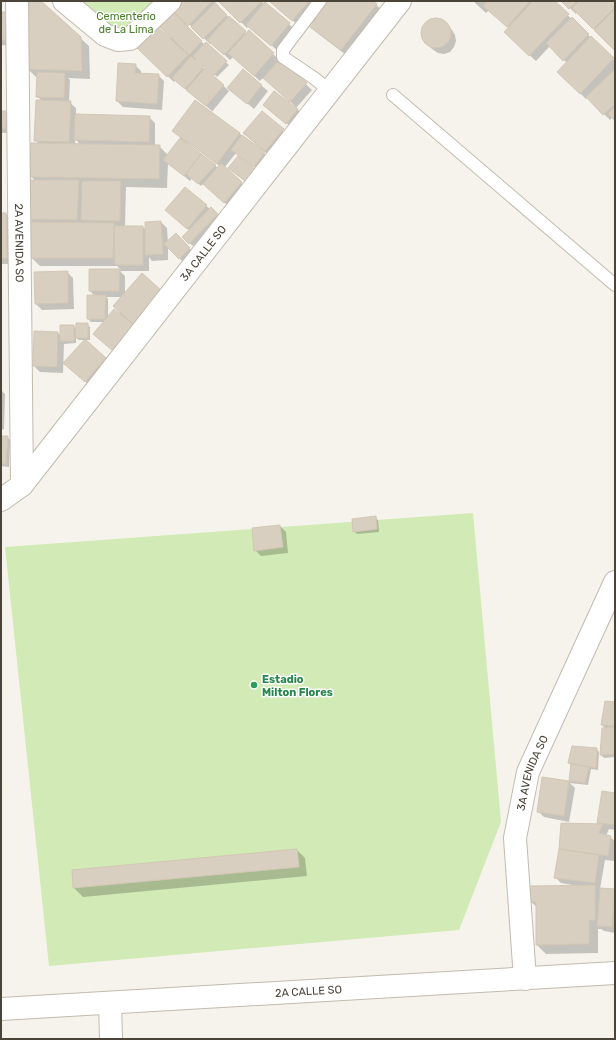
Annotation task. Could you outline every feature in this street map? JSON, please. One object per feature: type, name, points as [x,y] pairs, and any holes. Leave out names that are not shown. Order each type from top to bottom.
[{"type":"street","name":"2A AVENIDA SO","points":[[17,1],[22,485]]},
{"type":"street","points":[[64,1],[105,36],[118,40],[130,39],[170,1]]},
{"type":"street","name":"3A CALLE SO","points":[[1,500],[22,485],[400,1]]},
{"type":"street","name":"3A AVENIDA SO","points":[[525,979],[515,838],[528,772],[615,582]]},
{"type":"street","name":"2A CALLE SO","points":[[1,1009],[615,974]]},
{"type":"street","points":[[110,1003],[111,1039]]},
{"type":"lane","points":[[320,1],[282,50],[283,57],[330,91]]},
{"type":"lane","points":[[393,95],[615,285]]},
{"type":"green space","name":"Cementerio de La Lima","points":[[71,1],[176,1],[126,51]]},
{"type":"green space","name":"Estadio Milton Flores","points":[[473,513],[501,822],[459,930],[49,966],[5,547]]},
{"type":"building","points":[[27,1],[41,1],[81,37],[82,71],[26,69]]},
{"type":"building","points":[[177,1],[212,1],[188,26],[170,8]]},
{"type":"building","points":[[218,1],[262,1],[240,23]]},
{"type":"building","points":[[269,1],[309,1],[292,21]]},
{"type":"building","points":[[323,1],[373,1],[377,4],[341,50],[306,24]]},
{"type":"building","points":[[487,1],[530,1],[507,27],[483,6]]},
{"type":"building","points":[[533,1],[555,1],[569,14],[529,56],[504,32]]},
{"type":"building","points":[[561,1],[577,1],[569,9]]},
{"type":"building","points":[[579,1],[615,1],[615,7],[593,29],[572,8]]},
{"type":"building","points":[[265,2],[290,23],[271,46],[246,25]]},
{"type":"building","points":[[215,3],[227,15],[203,39],[191,27]]},
{"type":"building","points":[[615,9],[615,51],[594,30]]},
{"type":"building","points":[[1,12],[8,12],[7,40],[1,40]]},
{"type":"building","points":[[174,13],[202,41],[189,55],[160,27]]},
{"type":"building","points":[[229,16],[246,31],[224,55],[207,40]]},
{"type":"building","points":[[572,17],[589,34],[563,61],[546,43]]},
{"type":"building","points":[[436,18],[442,19],[450,27],[450,39],[442,47],[436,48],[430,47],[422,39],[421,33],[422,27],[430,19]]},
{"type":"building","points":[[157,26],[188,55],[167,77],[137,48]]},
{"type":"building","points":[[249,30],[274,53],[254,76],[228,53]]},
{"type":"building","points":[[591,36],[614,58],[580,94],[557,72]]},
{"type":"building","points":[[206,42],[227,61],[214,75],[193,56]]},
{"type":"building","points":[[191,56],[204,67],[185,89],[172,78]]},
{"type":"building","points":[[280,59],[307,83],[290,102],[263,78]]},
{"type":"building","points":[[118,63],[136,64],[135,73],[159,74],[157,104],[116,101]]},
{"type":"building","points":[[205,68],[224,85],[206,106],[186,90]]},
{"type":"building","points":[[243,69],[262,85],[247,104],[227,88]]},
{"type":"building","points":[[615,69],[615,104],[603,115],[586,97]]},
{"type":"building","points":[[37,72],[65,73],[64,98],[36,97]]},
{"type":"building","points":[[274,91],[298,109],[286,124],[263,105]]},
{"type":"building","points":[[36,100],[71,101],[69,142],[34,141]]},
{"type":"building","points":[[195,100],[240,133],[217,164],[172,131]]},
{"type":"building","points":[[615,107],[615,121],[608,114]]},
{"type":"building","points":[[1,111],[6,111],[6,128],[1,128]]},
{"type":"building","points":[[262,111],[284,129],[265,151],[243,133]]},
{"type":"building","points":[[75,114],[150,116],[149,142],[74,140]]},
{"type":"building","points":[[242,135],[265,152],[254,167],[231,150]]},
{"type":"building","points":[[180,138],[201,154],[184,176],[163,160]]},
{"type":"building","points":[[31,143],[160,145],[159,179],[30,177]]},
{"type":"building","points":[[201,154],[216,165],[198,184],[186,174]]},
{"type":"building","points":[[238,156],[255,169],[245,181],[228,168]]},
{"type":"building","points":[[221,163],[242,182],[224,203],[203,184]]},
{"type":"building","points":[[29,180],[79,180],[77,220],[28,219]]},
{"type":"building","points":[[82,181],[121,181],[120,221],[81,220]]},
{"type":"building","points":[[185,187],[207,205],[187,229],[165,210]]},
{"type":"building","points":[[211,207],[218,214],[189,244],[182,237]]},
{"type":"building","points":[[1,213],[6,213],[7,258],[1,259]]},
{"type":"building","points":[[161,221],[163,254],[145,255],[145,222]]},
{"type":"building","points":[[30,222],[114,223],[113,258],[30,258]]},
{"type":"building","points":[[114,226],[143,226],[143,265],[115,265]]},
{"type":"building","points":[[176,233],[190,248],[179,259],[164,244]]},
{"type":"building","points":[[89,269],[120,269],[119,291],[89,291]]},
{"type":"building","points":[[68,271],[68,303],[35,304],[34,272]]},
{"type":"building","points":[[142,273],[162,291],[133,324],[113,306]]},
{"type":"building","points":[[87,295],[106,295],[105,319],[87,319]]},
{"type":"building","points":[[114,309],[135,326],[113,351],[93,334]]},
{"type":"building","points":[[76,323],[88,323],[88,338],[75,338]]},
{"type":"building","points":[[60,325],[74,325],[74,341],[60,341]]},
{"type":"building","points":[[34,331],[58,332],[57,367],[33,366]]},
{"type":"building","points":[[85,339],[106,358],[85,382],[63,363]]},
{"type":"building","points":[[1,436],[8,436],[6,464],[1,464]]},
{"type":"building","points":[[376,516],[377,529],[353,532],[352,519]]},
{"type":"building","points":[[280,525],[283,547],[254,551],[252,528]]},
{"type":"building","points":[[605,701],[615,702],[615,726],[601,725]]},
{"type":"building","points":[[615,727],[615,754],[600,755],[602,728]]},
{"type":"building","points":[[572,746],[597,748],[596,768],[568,763]]},
{"type":"building","points":[[571,764],[589,767],[585,783],[569,781]]},
{"type":"building","points":[[542,777],[569,781],[564,816],[537,812]]},
{"type":"building","points":[[602,791],[615,793],[615,825],[597,823]]},
{"type":"building","points":[[561,823],[603,824],[599,833],[611,836],[608,856],[559,849]]},
{"type":"building","points":[[297,849],[299,867],[73,888],[72,870]]},
{"type":"building","points":[[559,849],[599,855],[595,883],[554,878]]},
{"type":"building","points":[[595,885],[595,920],[589,920],[589,944],[536,945],[536,902],[530,902],[530,886]]},
{"type":"building","points":[[600,888],[615,889],[612,927],[597,926]]},
{"type":"place","name":"Estadio Milton Flores","points":[[254,685]]}]
